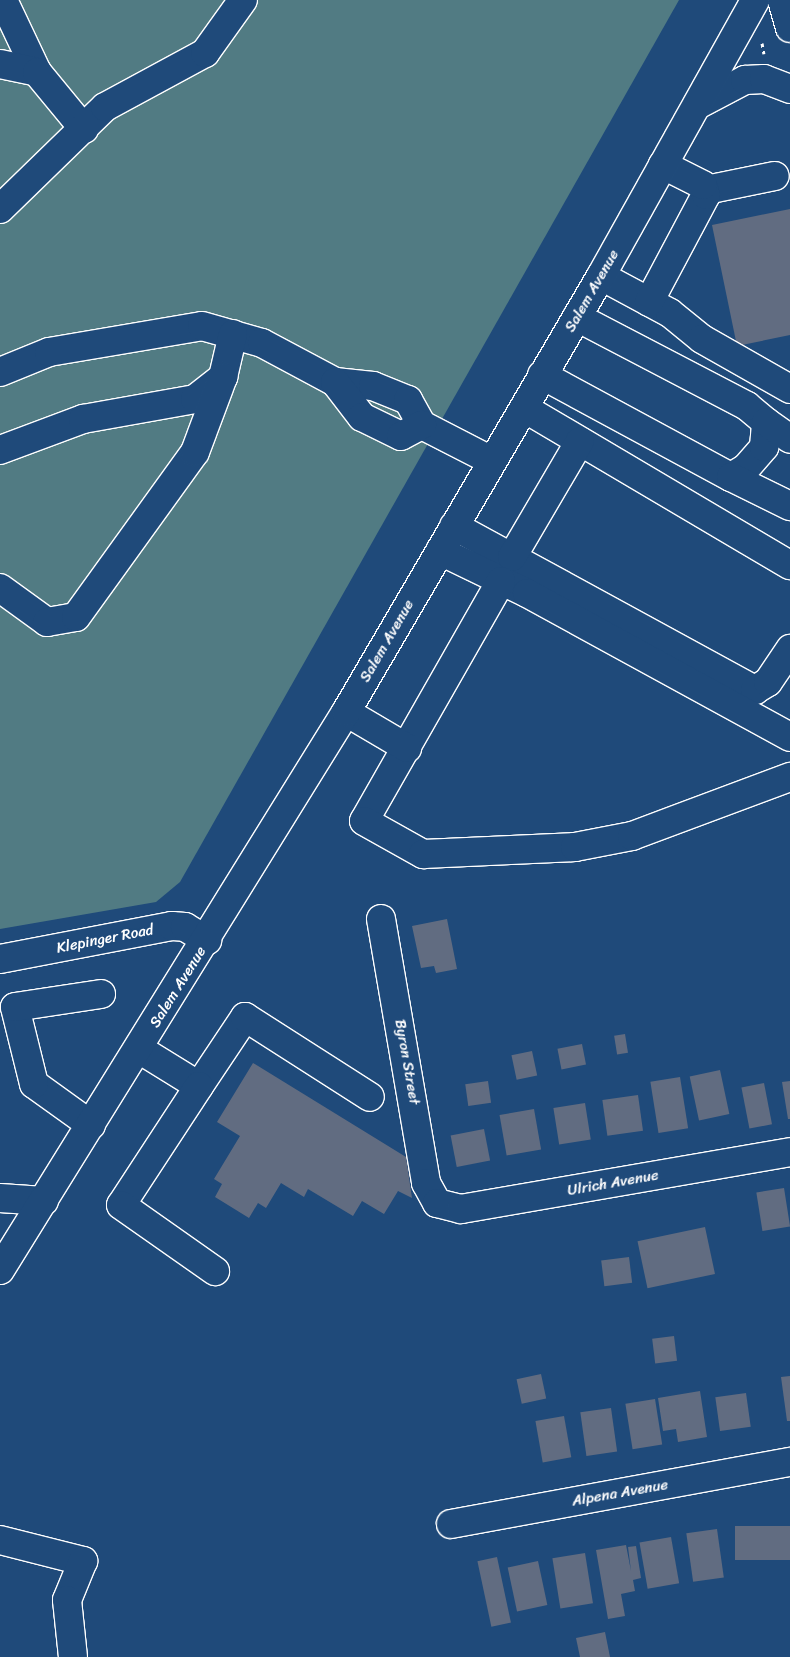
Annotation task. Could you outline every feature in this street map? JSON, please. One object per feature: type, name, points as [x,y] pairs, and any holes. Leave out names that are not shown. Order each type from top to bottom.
[{"type":"main road","points":[[3,0],[37,72],[84,129]]},
{"type":"main road","points":[[0,209],[105,107],[205,53],[243,0]]},
{"type":"main road","name":"Salem Avenue","points":[[0,1270],[207,940],[346,712],[601,276],[755,0]]},
{"type":"main road","points":[[782,0],[790,28]]},
{"type":"main road","points":[[0,64],[37,72]]},
{"type":"main road","points":[[697,105],[745,80],[764,79],[790,89]]},
{"type":"main road","points":[[663,165],[706,190],[775,176]]},
{"type":"main road","points":[[649,302],[706,190]]},
{"type":"main road","points":[[601,276],[649,302],[790,389]]},
{"type":"main road","points":[[576,317],[747,406],[790,439]]},
{"type":"main road","points":[[0,372],[50,352],[202,326],[262,342],[335,382],[362,417],[401,436],[422,425],[492,461]]},
{"type":"main road","points":[[0,588],[47,622],[76,617],[195,452],[223,377],[233,334]]},
{"type":"main road","points":[[542,376],[731,477],[790,506]]},
{"type":"main road","points":[[0,450],[83,419],[195,399],[223,377]]},
{"type":"main road","points":[[524,408],[790,565]]},
{"type":"main road","points":[[731,477],[746,468],[764,447],[766,422]]},
{"type":"main road","points":[[580,441],[364,821],[423,854],[576,847],[632,836],[790,777]]},
{"type":"main road","points":[[454,526],[506,569],[790,737]]},
{"type":"main road","points":[[440,551],[506,569],[755,690],[768,682],[790,649]]},
{"type":"main road","points":[[346,712],[406,748]]},
{"type":"main road","name":"Byron Street","points":[[381,919],[426,1183],[437,1203]]},
{"type":"main road","name":"Klepinger Road","points":[[0,958],[172,926],[185,927],[207,940]]},
{"type":"main road","points":[[91,1125],[34,1084],[8,1008],[101,994]]},
{"type":"main road","points":[[216,1271],[121,1205],[245,1017],[370,1097]]},
{"type":"main road","points":[[139,1049],[199,1086]]},
{"type":"main road","name":"Ulrich Avenue","points":[[437,1203],[461,1209],[790,1152]]},
{"type":"main road","points":[[0,1198],[44,1201]]},
{"type":"main road","name":"Alpena Avenue","points":[[451,1524],[790,1462]]},
{"type":"main road","points":[[0,1540],[83,1561],[67,1600],[73,1657]]},
{"type":"green space","points":[[0,0],[679,0],[180,882],[156,902],[0,929]]},
{"type":"building","points":[[790,209],[790,335],[737,346],[712,225]]},
{"type":"building","points":[[447,919],[457,969],[436,973],[434,966],[421,968],[412,926]]},
{"type":"building","points":[[625,1034],[628,1053],[617,1054],[614,1036]]},
{"type":"building","points":[[582,1044],[586,1065],[561,1069],[557,1049]]},
{"type":"building","points":[[532,1051],[537,1075],[517,1080],[511,1055]]},
{"type":"building","points":[[253,1063],[406,1157],[412,1198],[398,1191],[384,1214],[362,1201],[353,1216],[308,1189],[304,1197],[281,1183],[266,1208],[258,1203],[249,1218],[215,1197],[222,1184],[214,1179],[240,1136],[217,1122]]},
{"type":"building","points":[[720,1070],[729,1114],[699,1120],[690,1076]]},
{"type":"building","points":[[680,1077],[688,1128],[659,1133],[650,1082]]},
{"type":"building","points":[[488,1081],[491,1103],[468,1106],[465,1084]]},
{"type":"building","points":[[790,1081],[790,1119],[788,1119],[782,1082]]},
{"type":"building","points":[[764,1083],[772,1124],[749,1129],[741,1087]]},
{"type":"building","points":[[638,1095],[643,1131],[607,1136],[602,1100]]},
{"type":"building","points":[[585,1103],[591,1140],[559,1145],[553,1108]]},
{"type":"building","points":[[534,1109],[541,1149],[507,1155],[500,1115]]},
{"type":"building","points":[[484,1129],[490,1160],[457,1167],[451,1135]]},
{"type":"building","points":[[784,1188],[790,1227],[762,1231],[756,1192]]},
{"type":"building","points":[[705,1227],[715,1274],[647,1288],[638,1241]]},
{"type":"building","points":[[629,1257],[632,1283],[604,1286],[601,1260]]},
{"type":"building","points":[[674,1336],[677,1361],[655,1363],[652,1339]]},
{"type":"building","points":[[541,1374],[546,1398],[522,1404],[517,1379]]},
{"type":"building","points":[[790,1376],[790,1421],[787,1421],[781,1377]]},
{"type":"building","points":[[700,1391],[707,1437],[678,1442],[676,1429],[663,1431],[658,1398]]},
{"type":"building","points":[[746,1393],[751,1427],[720,1431],[715,1397]]},
{"type":"building","points":[[655,1399],[662,1444],[633,1449],[625,1404]]},
{"type":"building","points":[[611,1408],[617,1452],[586,1456],[580,1412]]},
{"type":"building","points":[[564,1416],[571,1457],[543,1462],[535,1421]]},
{"type":"building","points":[[735,1526],[790,1526],[790,1560],[735,1560]]},
{"type":"building","points":[[717,1529],[724,1578],[693,1582],[686,1533]]},
{"type":"building","points":[[671,1537],[679,1583],[648,1589],[639,1543]]},
{"type":"building","points":[[626,1545],[631,1571],[628,1547],[636,1546],[641,1578],[633,1580],[635,1591],[621,1594],[625,1616],[608,1619],[596,1550]]},
{"type":"building","points":[[585,1553],[593,1603],[560,1609],[552,1558]]},
{"type":"building","points":[[497,1557],[511,1623],[491,1627],[477,1561]]},
{"type":"building","points":[[538,1561],[547,1605],[517,1611],[508,1567]]},
{"type":"building","points":[[605,1632],[610,1657],[580,1657],[576,1638]]}]
